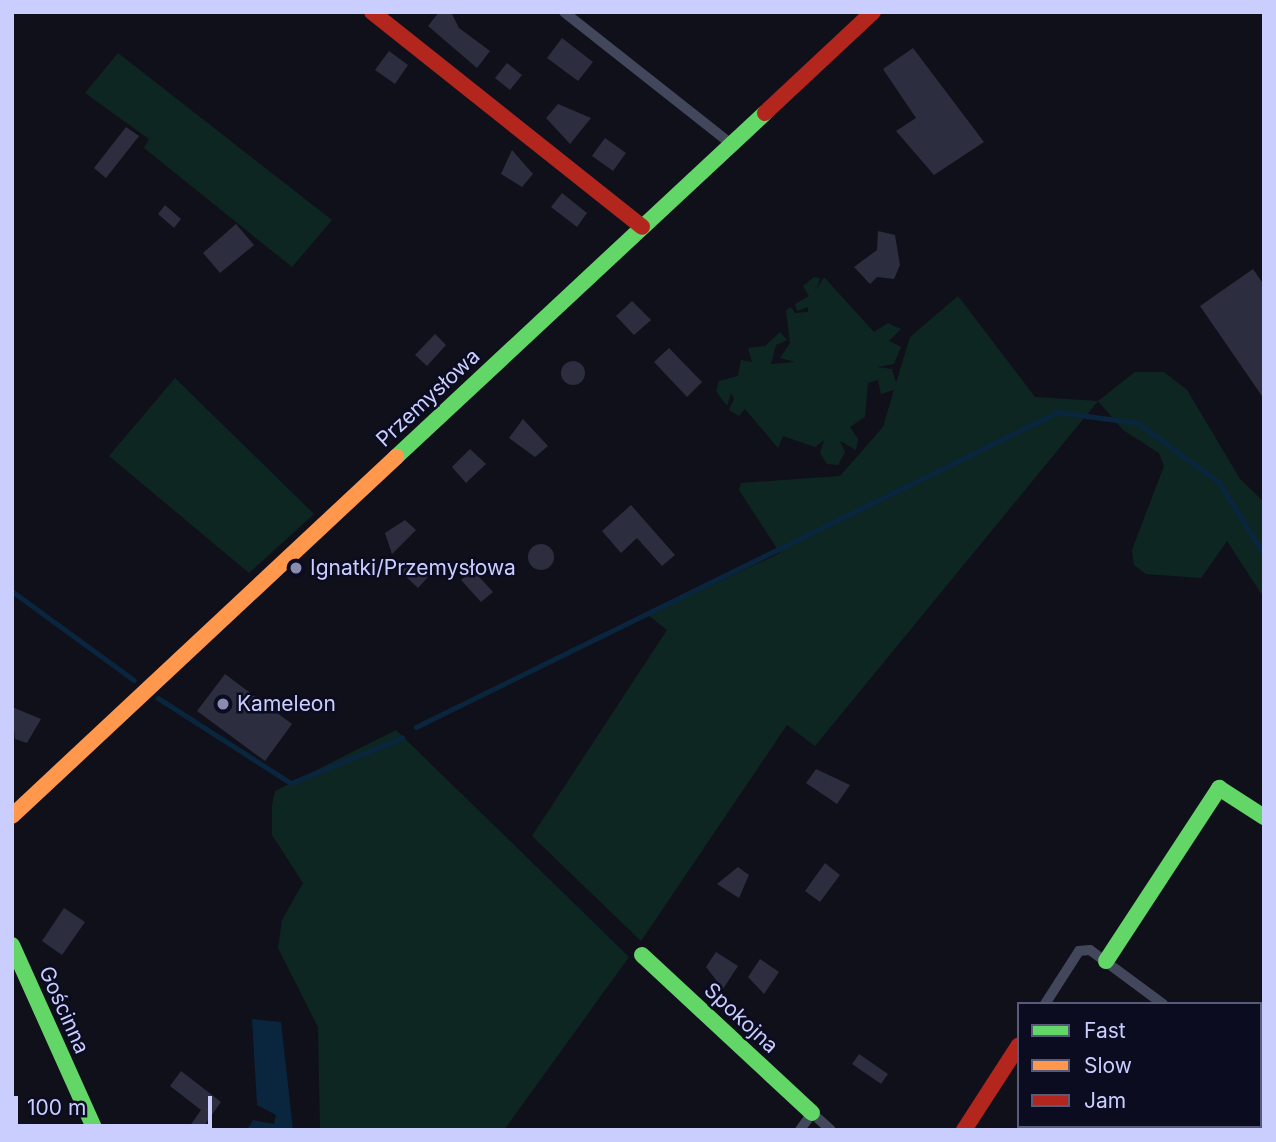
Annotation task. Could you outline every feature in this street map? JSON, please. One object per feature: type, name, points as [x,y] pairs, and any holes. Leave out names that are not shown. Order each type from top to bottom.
[{"type":"street","points":[[372,12],[642,227]]},
{"type":"street","points":[[564,12],[731,144]]},
{"type":"street","name":"Przemysłowa","points":[[12,816],[873,12]]},
{"type":"street","points":[[1106,961],[1219,788],[1264,817]]},
{"type":"street","name":"Gościnna","points":[[12,945],[95,1130]]},
{"type":"street","points":[[1046,1002],[1079,951],[1106,961],[1160,1002]]},
{"type":"street","name":"Spokojna","points":[[642,955],[831,1130]]},
{"type":"street","points":[[964,1130],[1017,1048]]},
{"type":"street","points":[[800,1130],[812,1113]]},
{"type":"green space","points":[[118,53],[332,220],[292,267],[144,148],[149,139],[85,93]]},
{"type":"green space","points":[[814,277],[820,278],[817,289],[824,277],[874,332],[888,323],[901,329],[889,341],[901,347],[894,364],[877,367],[892,369],[896,383],[910,337],[958,296],[1035,397],[1098,401],[815,746],[787,725],[641,941],[532,836],[667,630],[648,615],[780,553],[739,490],[741,483],[840,476],[883,427],[894,390],[881,394],[878,380],[868,383],[865,417],[850,427],[858,439],[856,450],[840,441],[845,452],[838,465],[827,464],[820,453],[824,440],[815,447],[783,436],[778,448],[745,409],[739,416],[729,410],[734,399],[731,393],[727,406],[716,391],[719,381],[738,376],[741,360],[752,362],[748,348],[765,346],[780,332],[787,340],[776,345],[771,364],[795,362],[780,358],[790,343],[786,310],[791,307],[795,313],[808,312],[808,307],[797,311],[795,304],[809,296],[803,286]]},
{"type":"green space","points":[[1135,372],[1164,372],[1187,390],[1240,479],[1264,502],[1264,598],[1227,541],[1201,578],[1146,574],[1134,565],[1132,550],[1164,466],[1159,453],[1123,430],[1098,401]]},
{"type":"green space","points":[[175,378],[314,514],[249,573],[109,456]]},
{"type":"green space","points":[[396,730],[629,957],[504,1130],[320,1130],[318,1027],[278,948],[282,920],[303,883],[272,835],[272,805],[275,791]]},
{"type":"water","points":[[252,1019],[281,1022],[293,1130],[247,1130],[253,1120],[274,1124],[276,1115],[257,1105]]},
{"type":"building","points":[[439,12],[451,12],[459,28],[490,51],[477,68],[428,26]]},
{"type":"building","points":[[562,38],[593,62],[578,81],[547,58]]},
{"type":"building","points":[[913,48],[984,142],[934,175],[896,131],[916,118],[883,69]]},
{"type":"building","points":[[389,51],[408,65],[395,84],[375,70]]},
{"type":"building","points":[[507,63],[522,75],[510,90],[495,78]]},
{"type":"building","points":[[558,104],[591,118],[570,144],[546,118]]},
{"type":"building","points":[[126,127],[139,136],[106,178],[94,168]]},
{"type":"building","points":[[605,138],[626,153],[613,171],[592,156]]},
{"type":"building","points":[[512,150],[533,174],[522,187],[501,174]]},
{"type":"building","points":[[562,193],[587,213],[577,227],[551,207]]},
{"type":"building","points":[[165,205],[181,219],[174,228],[158,214]]},
{"type":"building","points":[[236,224],[254,245],[220,273],[203,253]]},
{"type":"building","points":[[878,231],[895,235],[900,265],[894,279],[877,277],[870,284],[854,267],[877,250]]},
{"type":"building","points":[[1253,269],[1264,285],[1264,399],[1200,306]]},
{"type":"building","points":[[632,301],[651,320],[634,335],[616,316]]},
{"type":"building","points":[[435,334],[446,345],[427,366],[415,355]]},
{"type":"building","points":[[669,348],[702,382],[687,397],[654,362]]},
{"type":"building","points":[[573,361],[582,364],[585,373],[582,382],[573,385],[564,382],[561,373],[564,364]]},
{"type":"building","points":[[523,419],[548,446],[535,457],[509,438]]},
{"type":"building","points":[[470,449],[486,464],[466,483],[452,467]]},
{"type":"building","points":[[631,505],[675,555],[662,566],[637,538],[621,553],[602,531]]},
{"type":"building","points":[[405,520],[416,530],[392,554],[385,533]]},
{"type":"building","points":[[541,544],[551,547],[554,557],[551,567],[541,570],[531,567],[528,557],[531,547]]},
{"type":"building","points":[[412,561],[428,577],[418,588],[401,572]]},
{"type":"building","points":[[473,570],[493,592],[481,602],[461,580]]},
{"type":"building","points":[[225,674],[292,724],[265,761],[197,711]]},
{"type":"building","points":[[12,707],[41,719],[27,743],[15,739]]},
{"type":"building","points":[[816,769],[850,785],[837,804],[806,783]]},
{"type":"building","points":[[825,863],[840,875],[820,902],[805,891]]},
{"type":"building","points":[[738,867],[749,875],[739,898],[717,884]]},
{"type":"building","points":[[64,908],[85,922],[62,955],[42,941]]},
{"type":"building","points":[[716,952],[738,966],[723,989],[706,967]]},
{"type":"building","points":[[760,959],[779,972],[764,994],[748,977]]},
{"type":"building","points":[[859,1054],[888,1074],[881,1084],[852,1064]]},
{"type":"building","points":[[181,1071],[221,1102],[201,1130],[187,1130],[201,1110],[170,1086]]},
{"type":"waterway","points":[[416,727],[1058,412],[1138,423],[1219,482],[1264,554]]},
{"type":"waterway","points":[[12,591],[134,680]]},
{"type":"waterway","points":[[158,698],[291,783],[402,738]]},
{"type":"traffic: fast","points":[[396,457],[765,113]]},
{"type":"traffic: fast","points":[[1106,961],[1219,788],[1264,817]]},
{"type":"traffic: fast","points":[[12,945],[95,1130]]},
{"type":"traffic: fast","points":[[642,955],[812,1113]]},
{"type":"traffic: slow","points":[[12,816],[396,457]]},
{"type":"traffic: jam","points":[[372,12],[642,227]]},
{"type":"traffic: jam","points":[[765,113],[873,12]]},
{"type":"traffic: jam","points":[[964,1130],[1017,1048]]},
{"type":"place","name":"Ignatki/Przemysłowa","points":[[296,568]]},
{"type":"place","name":"Kameleon","points":[[223,704]]}]
